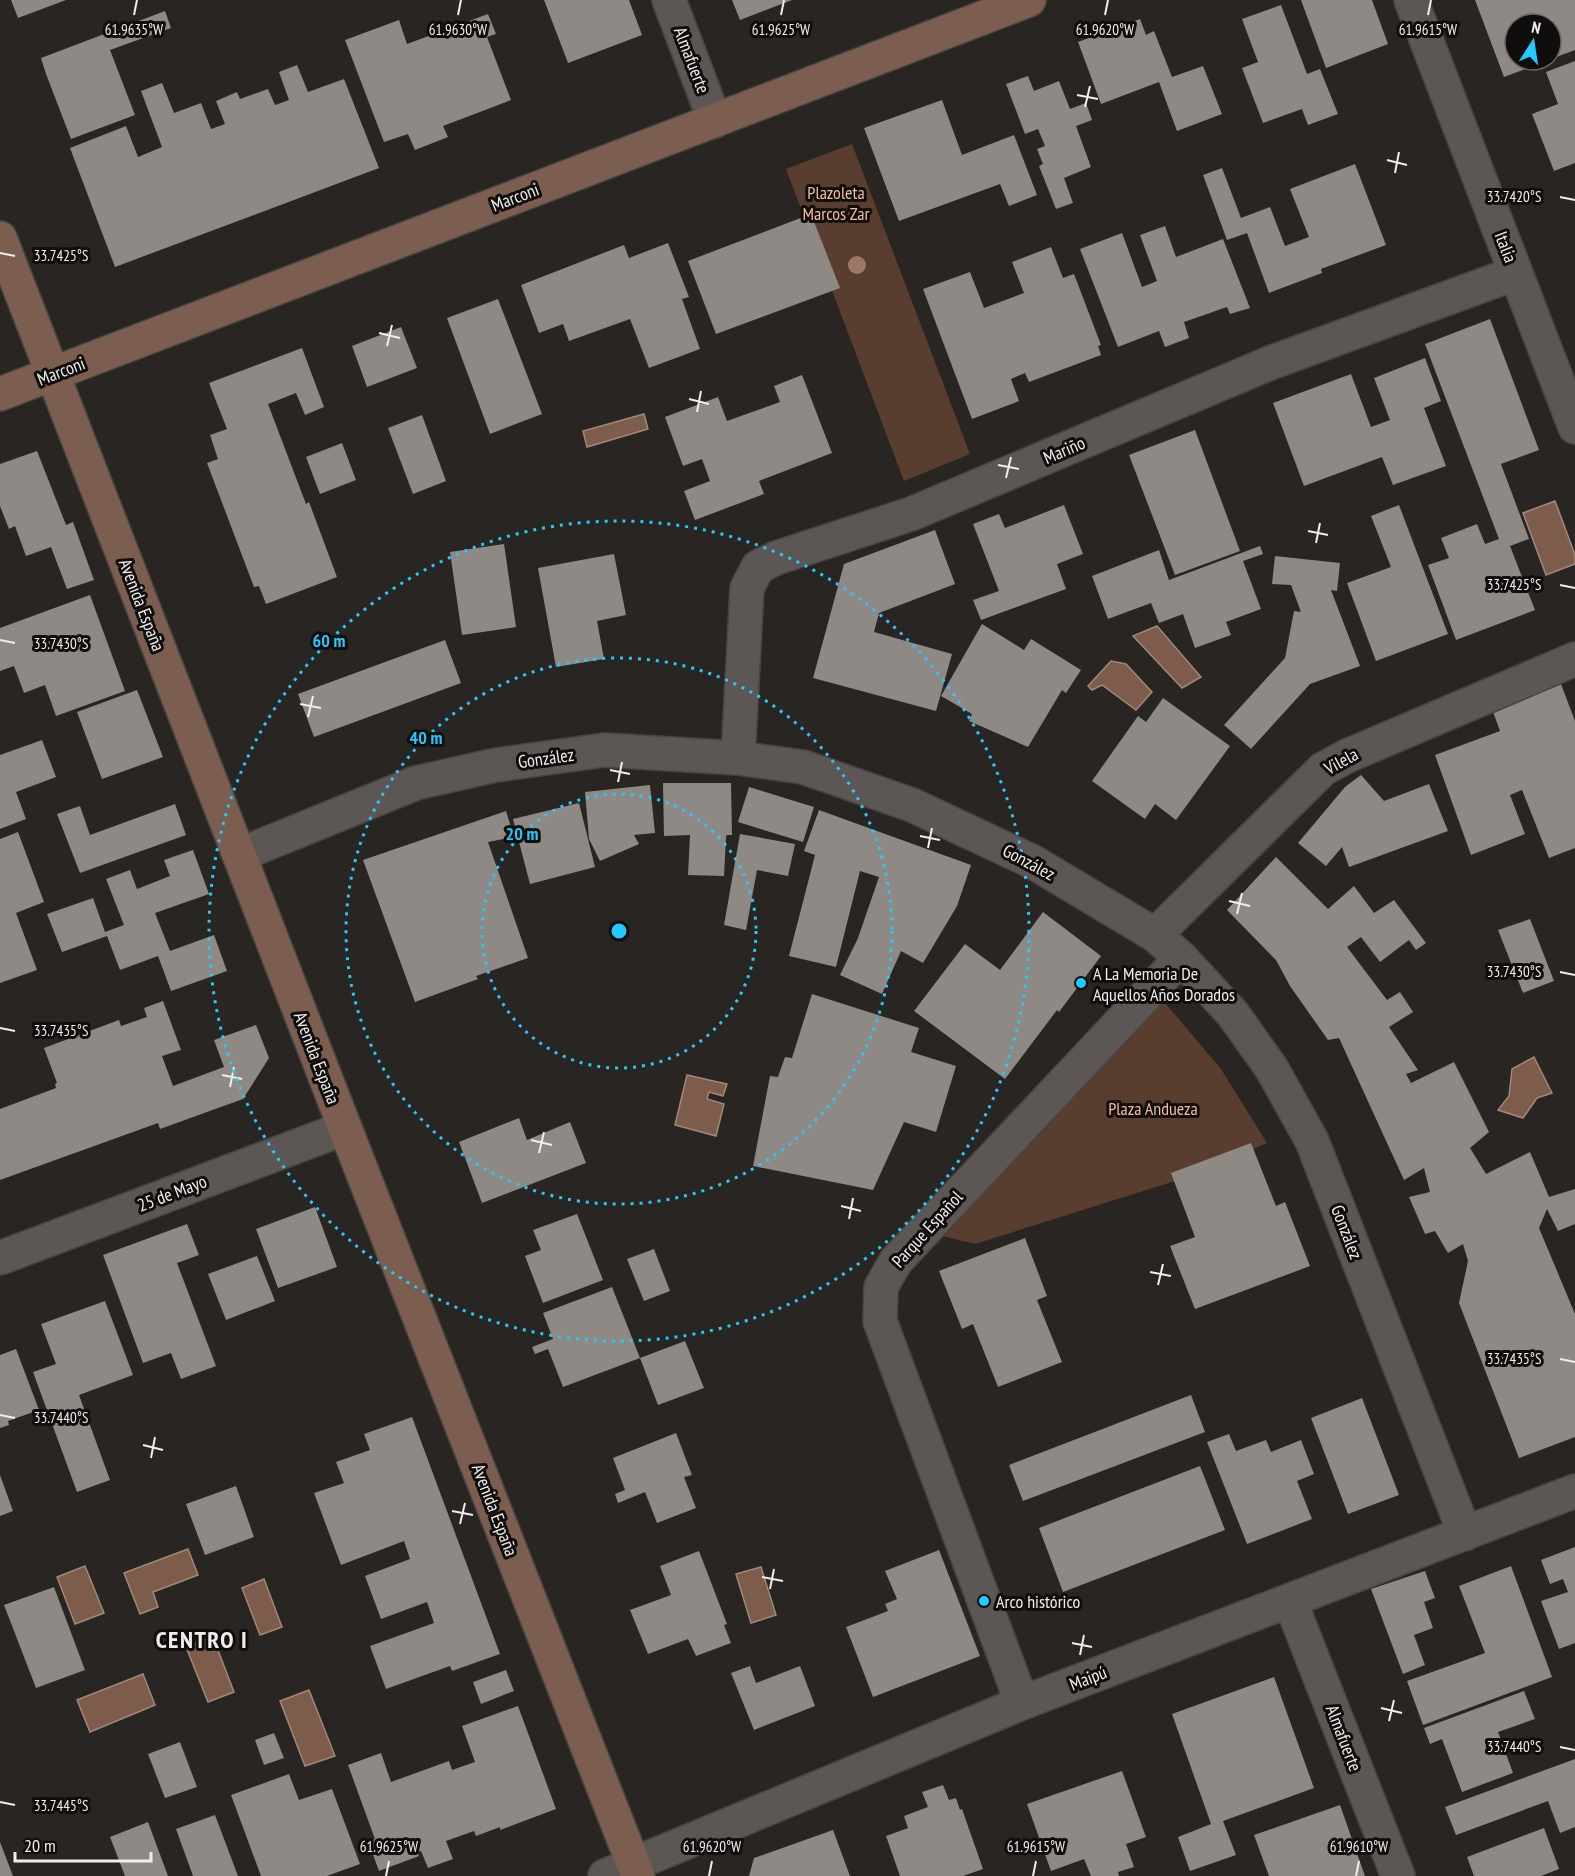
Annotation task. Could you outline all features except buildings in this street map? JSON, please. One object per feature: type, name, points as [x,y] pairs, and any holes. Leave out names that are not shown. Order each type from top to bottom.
[{"type":"main road","name":"Marconi","points":[[0,394],[1029,0]]},
{"type":"main road","name":"Avenida España","points":[[0,238],[345,1128],[626,1872]]},
{"type":"street","name":"Almafuerte","points":[[669,0],[715,120]]},
{"type":"street","name":"Italia","points":[[1411,0],[1575,427]]},
{"type":"street","name":"Mariño","points":[[738,758],[747,588],[758,567],[776,558],[911,514],[1270,363],[1516,273]]},
{"type":"street","name":"Vilela","points":[[1155,935],[1323,769],[1347,756],[1575,659]]},
{"type":"street","name":"González","points":[[239,855],[416,783],[495,765],[604,750],[738,758],[803,767],[912,806],[1033,862],[1155,935],[1181,958],[1233,1014],[1272,1069],[1312,1141],[1465,1534]]},
{"type":"street","name":"Parque Español","points":[[1022,1703],[880,1321],[881,1287],[896,1261],[1181,958]]},
{"type":"street","name":"25 de Mayo","points":[[0,1258],[345,1128]]},
{"type":"street","name":"Maipú","points":[[626,1872],[1022,1703],[1575,1491]]},
{"type":"street","name":"Almafuerte","points":[[1290,1601],[1398,1876]]},
{"type":"green space","name":"Plazoleta Marcos Zar","points":[[852,144],[970,454],[904,481],[786,169]]},
{"type":"green space","name":"Plaza Andueza","points":[[1154,990],[1221,1069],[1267,1143],[1191,1176],[975,1244],[942,1236]]},
{"type":"shaded area","points":[[644,414],[648,429],[587,447],[583,431]]},
{"type":"shaded area","points":[[1555,501],[1575,555],[1575,564],[1546,575],[1523,513]]},
{"type":"shaded area","points":[[1157,626],[1201,677],[1182,688],[1133,636]]},
{"type":"shaded area","points":[[1111,661],[1126,664],[1152,692],[1136,710],[1102,685],[1092,690],[1088,686]]},
{"type":"shaded area","points":[[1534,1057],[1552,1093],[1537,1098],[1523,1118],[1498,1110],[1509,1096],[1512,1069]]},
{"type":"shaded area","points":[[687,1075],[727,1084],[723,1096],[709,1092],[707,1099],[724,1104],[716,1136],[675,1125]]},
{"type":"shaded area","points":[[188,1549],[198,1575],[153,1592],[158,1607],[140,1614],[124,1573]]},
{"type":"shaded area","points":[[85,1566],[104,1613],[75,1624],[57,1577]]},
{"type":"shaded area","points":[[761,1567],[776,1615],[751,1623],[736,1574]]},
{"type":"shaded area","points":[[264,1579],[282,1627],[260,1635],[242,1588]]},
{"type":"shaded area","points":[[213,1637],[234,1692],[208,1702],[186,1647]]},
{"type":"shaded area","points":[[143,1674],[155,1705],[90,1732],[77,1700]]},
{"type":"shaded area","points":[[309,1690],[335,1756],[305,1766],[280,1701]]},
{"type":"place","name":"A La Memoria De Aquellos Años Dorados","points":[[1081,983]]},
{"type":"place","name":"Arco histórico","points":[[984,1601]]},
{"type":"district","name":"CENTRO I","points":[[202,1639]]}]
